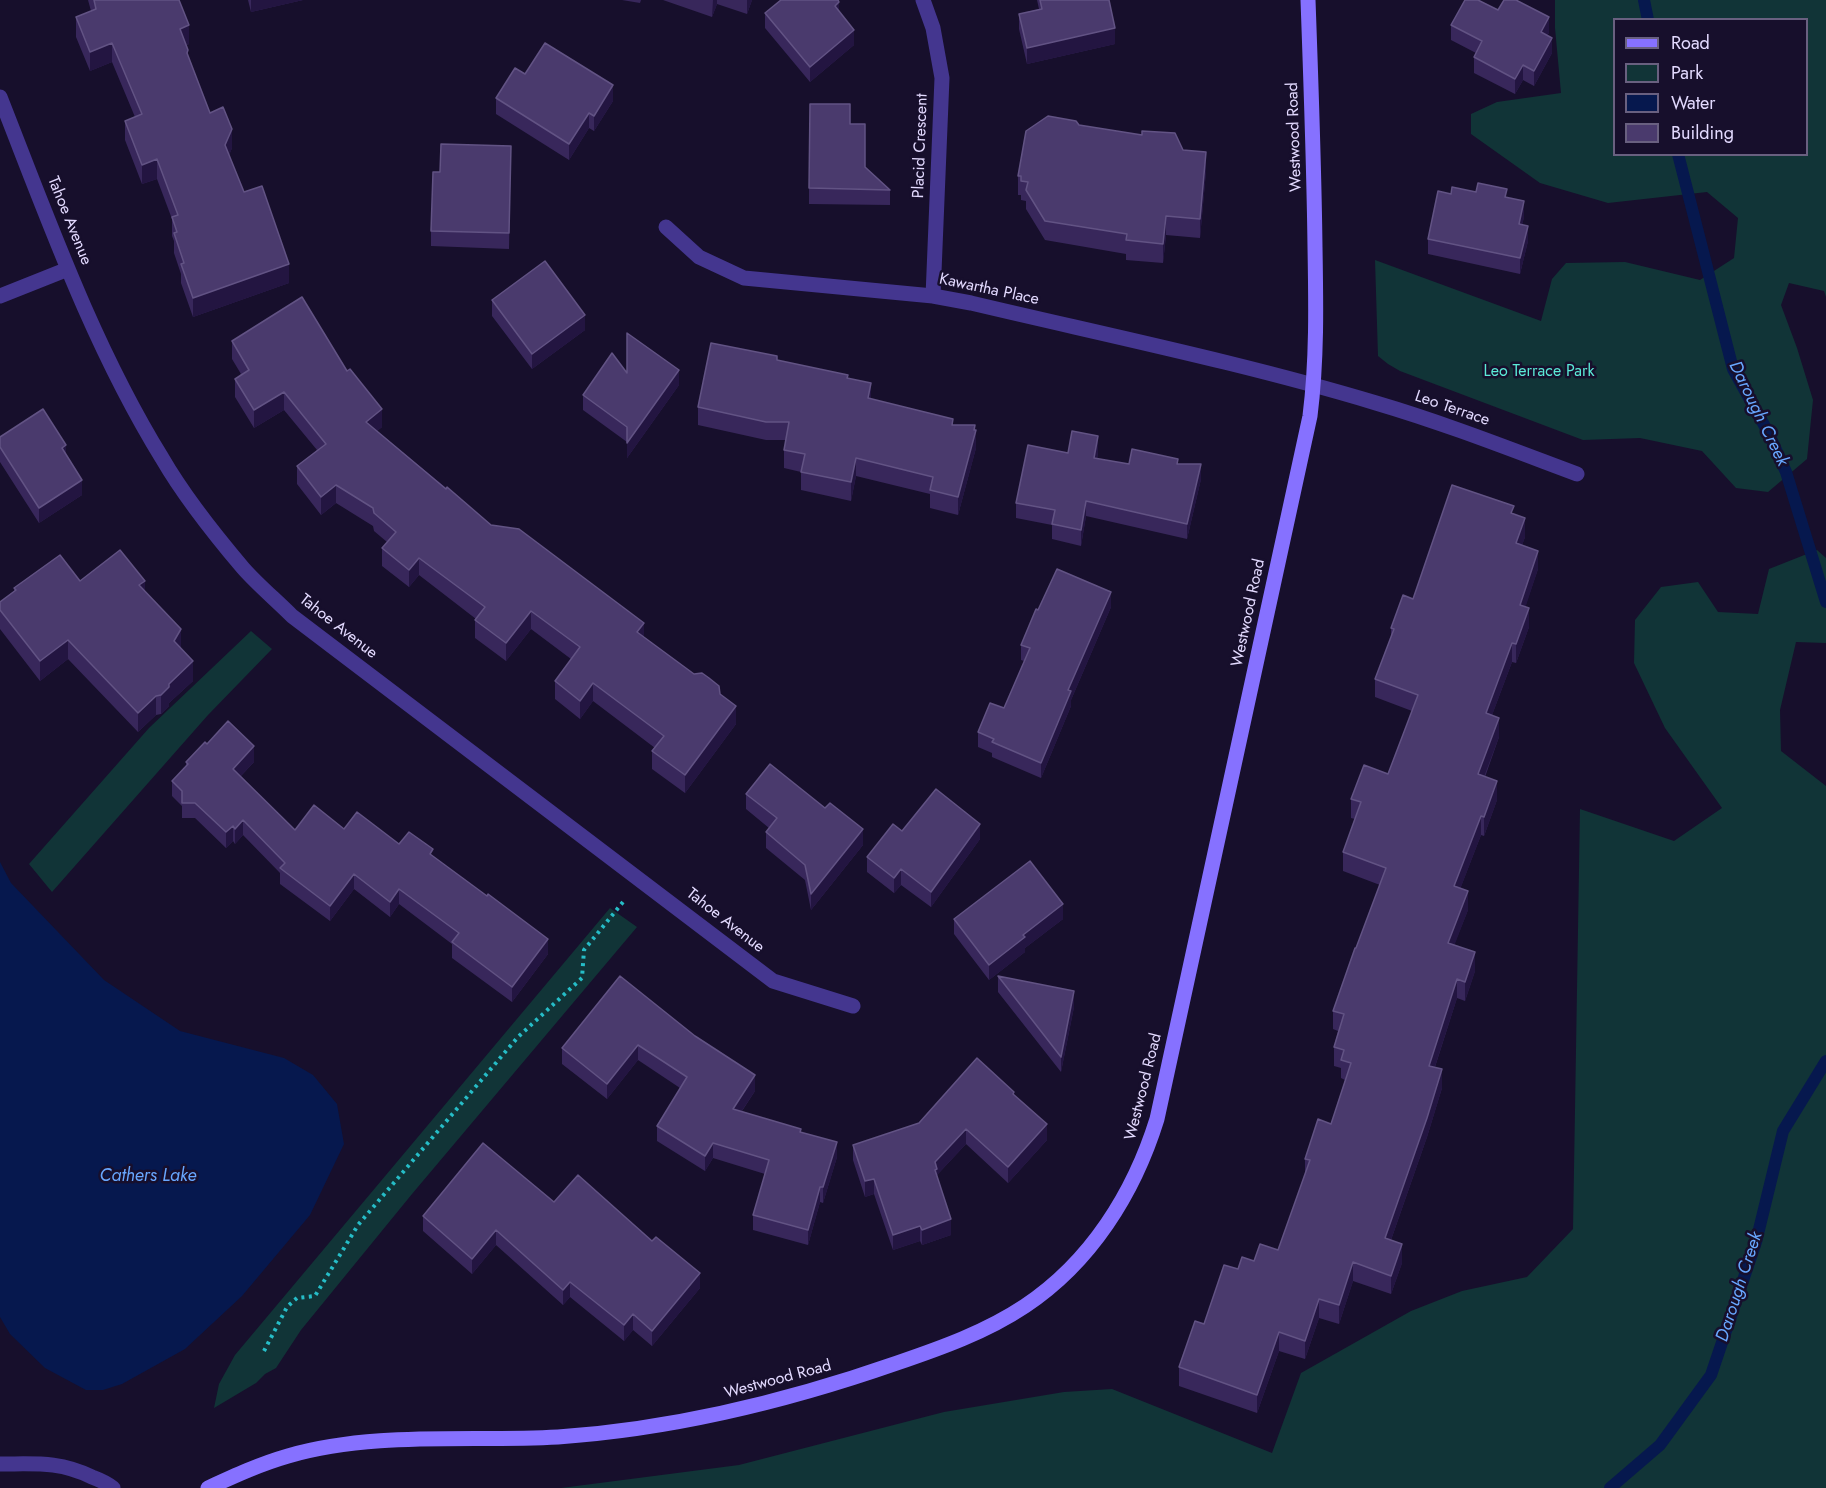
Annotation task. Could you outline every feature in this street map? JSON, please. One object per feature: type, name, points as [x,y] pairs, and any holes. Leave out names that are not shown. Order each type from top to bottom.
[{"type":"street","name":"Placid Crescent","points":[[923,0],[933,28],[942,78],[933,296]]},
{"type":"street","name":"Westwood Road","points":[[207,1488],[289,1456],[337,1446],[388,1441],[560,1437],[618,1431],[723,1413],[817,1390],[948,1345],[994,1325],[1055,1283],[1107,1225],[1124,1198],[1149,1145],[1158,1119],[1310,416],[1314,385],[1316,279],[1308,0]]},
{"type":"street","name":"Tahoe Avenue","points":[[0,97],[68,269],[124,393],[162,460],[207,523],[245,570],[292,616],[773,981],[853,1006]]},
{"type":"street","name":"Kawartha Place","points":[[666,227],[699,257],[744,278],[933,296],[971,303],[1314,385]]},
{"type":"street","points":[[0,296],[68,269]]},
{"type":"street","name":"Leo Terrace","points":[[1314,385],[1445,425],[1577,474]]},
{"type":"street","points":[[0,1464],[56,1464],[77,1469],[113,1488]]},
{"type":"path","points":[[264,1351],[287,1307],[297,1298],[315,1296],[366,1216],[518,1037],[582,978],[584,950],[620,906]]},
{"type":"green space","name":"Leo Terrace Park","points":[[1555,0],[1826,0],[1826,297],[1824,291],[1789,283],[1781,305],[1813,400],[1807,459],[1768,492],[1736,488],[1702,451],[1640,438],[1583,440],[1400,371],[1378,356],[1375,260],[1541,321],[1552,279],[1566,263],[1625,262],[1700,280],[1734,258],[1738,218],[1707,192],[1608,203],[1540,183],[1471,134],[1471,114],[1497,102],[1561,93],[1555,28]]},
{"type":"green space","points":[[1817,550],[1826,558],[1826,643],[1796,642],[1780,710],[1781,751],[1826,786],[1826,1488],[561,1488],[739,1465],[944,1412],[1064,1392],[1112,1389],[1272,1453],[1301,1373],[1411,1311],[1462,1291],[1527,1277],[1573,1229],[1580,809],[1674,841],[1722,808],[1665,728],[1634,663],[1635,620],[1661,587],[1698,582],[1718,612],[1758,614],[1769,569]]},
{"type":"green space","points":[[251,631],[272,649],[208,715],[52,892],[29,864],[149,728]]},
{"type":"green space","points":[[610,908],[637,927],[412,1194],[301,1330],[276,1368],[214,1408],[219,1384],[235,1355]]},
{"type":"water","name":"Cathers Lake","points":[[0,862],[11,883],[104,980],[180,1031],[284,1058],[313,1075],[337,1104],[344,1144],[310,1215],[242,1296],[185,1349],[122,1384],[103,1390],[86,1390],[45,1368],[10,1334],[0,1317]]},
{"type":"building","points":[[94,0],[179,0],[189,25],[180,29],[210,113],[223,107],[232,129],[225,145],[244,192],[262,186],[289,264],[193,298],[181,264],[184,263],[174,233],[177,232],[172,217],[178,215],[157,159],[142,165],[125,121],[142,114],[112,43],[90,52],[76,17],[96,9]]},
{"type":"building","points":[[781,0],[838,0],[835,6],[854,30],[810,67],[765,13]]},
{"type":"building","points":[[1040,0],[1109,0],[1115,28],[1027,48],[1019,14],[1042,9]]},
{"type":"building","points":[[1465,0],[1478,0],[1498,10],[1504,0],[1516,0],[1549,17],[1541,32],[1552,38],[1534,71],[1523,65],[1515,79],[1474,57],[1482,41],[1451,25]]},
{"type":"building","points":[[545,43],[613,85],[594,116],[589,113],[569,144],[496,98],[515,68],[525,74]]},
{"type":"building","points":[[810,104],[850,104],[850,124],[865,124],[865,167],[890,190],[809,188]]},
{"type":"building","points":[[1048,116],[1076,121],[1079,125],[1142,135],[1142,131],[1175,133],[1183,150],[1206,152],[1200,219],[1166,216],[1163,244],[1126,240],[1127,234],[1045,221],[1026,190],[1028,182],[1021,181],[1021,176],[1018,176],[1026,131]]},
{"type":"building","points":[[441,144],[511,146],[509,233],[431,231],[433,172],[440,172]]},
{"type":"building","points":[[1478,183],[1507,189],[1505,197],[1524,201],[1519,224],[1528,226],[1520,258],[1428,239],[1438,191],[1451,194],[1452,187],[1476,192]]},
{"type":"building","points":[[545,261],[585,315],[532,354],[492,300]]},
{"type":"building","points":[[302,297],[347,371],[350,369],[382,409],[366,422],[491,525],[519,529],[644,623],[637,632],[694,674],[702,673],[709,678],[719,686],[720,694],[736,706],[685,775],[652,751],[664,736],[593,683],[580,701],[555,681],[580,647],[531,611],[506,643],[475,620],[485,607],[419,558],[409,570],[382,548],[396,532],[374,513],[373,508],[336,485],[321,497],[297,466],[326,444],[284,392],[254,410],[235,379],[249,370],[232,341]]},
{"type":"building","points":[[627,333],[679,370],[627,443],[627,427],[583,395],[612,353],[627,373]]},
{"type":"building","points":[[711,343],[777,356],[777,360],[848,375],[847,378],[871,383],[868,398],[953,419],[952,425],[975,425],[974,430],[976,430],[958,497],[930,490],[933,477],[856,458],[851,482],[801,472],[805,454],[784,450],[789,422],[766,422],[698,407]]},
{"type":"building","points":[[43,409],[66,445],[62,448],[82,480],[39,508],[0,447],[0,437]]},
{"type":"building","points":[[1072,431],[1098,436],[1094,458],[1129,464],[1132,449],[1178,459],[1177,464],[1201,464],[1187,524],[1086,501],[1081,530],[1052,524],[1055,510],[1016,503],[1028,445],[1068,453]]},
{"type":"building","points":[[1452,485],[1514,506],[1511,513],[1525,518],[1516,543],[1538,551],[1520,605],[1529,608],[1516,644],[1512,643],[1486,713],[1499,718],[1478,774],[1497,781],[1454,886],[1468,891],[1448,943],[1475,952],[1465,982],[1457,979],[1429,1066],[1442,1069],[1385,1238],[1402,1244],[1391,1276],[1353,1262],[1339,1305],[1319,1299],[1305,1341],[1279,1332],[1257,1395],[1179,1367],[1195,1321],[1204,1324],[1224,1265],[1238,1269],[1242,1257],[1254,1261],[1260,1244],[1278,1250],[1310,1160],[1305,1159],[1318,1119],[1331,1124],[1351,1063],[1341,1060],[1344,1050],[1334,1047],[1344,1014],[1333,1011],[1386,868],[1343,852],[1361,802],[1351,799],[1364,765],[1388,774],[1418,695],[1375,679],[1394,629],[1391,628],[1403,595],[1413,599]]},
{"type":"building","points":[[120,550],[145,581],[139,585],[181,629],[174,641],[193,661],[161,695],[156,696],[138,713],[68,640],[40,661],[0,610],[0,602],[16,590],[14,588],[60,555],[80,581]]},
{"type":"building","points":[[1057,569],[1111,592],[1068,690],[1071,691],[1041,763],[992,742],[994,739],[978,732],[990,703],[1004,708],[1030,648],[1021,645],[1036,609],[1038,610]]},
{"type":"building","points":[[228,721],[254,746],[233,769],[295,830],[314,805],[344,829],[357,812],[399,844],[409,832],[433,849],[430,854],[548,939],[512,987],[452,942],[459,933],[399,889],[390,902],[354,874],[330,906],[280,868],[285,863],[243,820],[235,829],[233,826],[226,832],[195,803],[182,803],[182,791],[172,781],[188,764],[186,762]]},
{"type":"building","points":[[770,764],[825,808],[830,803],[863,829],[811,894],[805,865],[766,832],[777,818],[746,794]]},
{"type":"building","points":[[936,789],[980,824],[931,892],[901,869],[894,878],[867,857],[893,824],[902,831]]},
{"type":"building","points":[[1030,861],[1063,904],[989,965],[954,919]]},
{"type":"building","points":[[620,976],[695,1036],[755,1075],[733,1109],[837,1142],[823,1187],[820,1187],[808,1230],[753,1215],[769,1160],[713,1143],[705,1156],[657,1126],[687,1077],[638,1045],[607,1084],[562,1048]]},
{"type":"building","points":[[998,976],[1074,991],[1061,1057]]},
{"type":"building","points":[[977,1058],[1047,1124],[1008,1167],[966,1129],[935,1162],[937,1169],[935,1170],[951,1219],[922,1230],[920,1226],[893,1235],[874,1179],[865,1181],[853,1145],[919,1123]]},
{"type":"building","points":[[483,1143],[554,1202],[578,1175],[652,1241],[656,1237],[700,1273],[652,1331],[633,1314],[624,1325],[570,1282],[563,1290],[496,1230],[472,1259],[423,1216]]},
{"type":"waterway","name":"Darough Creek","points":[[1644,0],[1648,18]]},
{"type":"waterway","name":"Darough Creek","points":[[1679,156],[1733,369],[1768,432],[1786,472],[1826,602]]},
{"type":"waterway","name":"Darough Creek","points":[[1610,1488],[1660,1445],[1711,1375],[1756,1242],[1783,1131],[1826,1061]]}]
